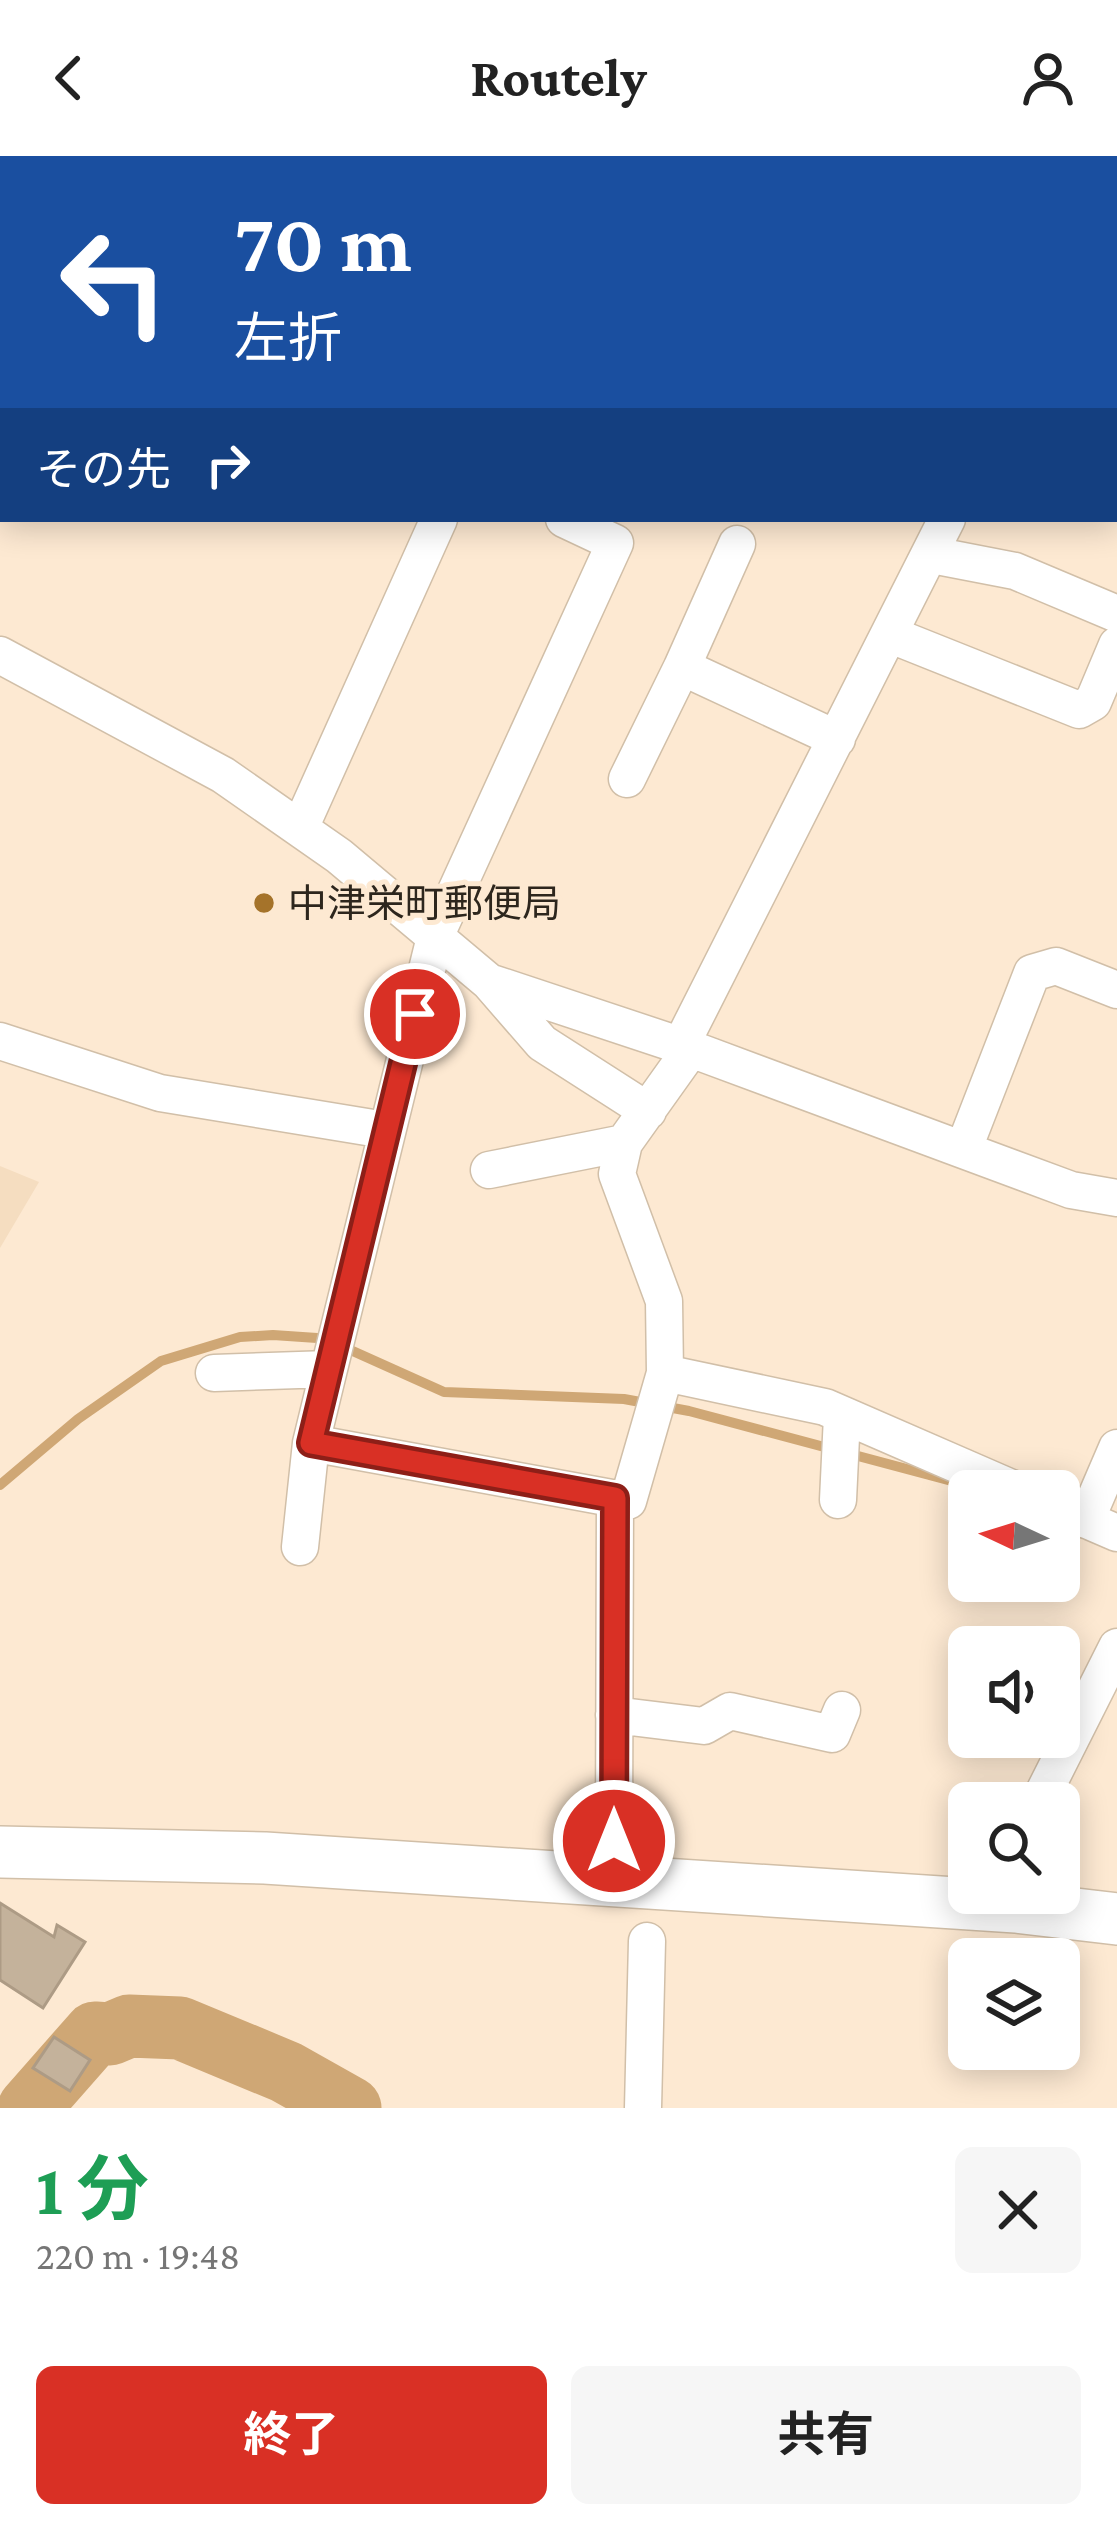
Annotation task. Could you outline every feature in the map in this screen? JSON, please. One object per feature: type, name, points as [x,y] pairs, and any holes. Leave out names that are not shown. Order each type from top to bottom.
[{"type":"street","points":[[300,828],[438,522]]},
{"type":"street","points":[[300,1547],[311,1443],[435,937],[615,543],[570,522]]},
{"type":"street","points":[[311,1443],[628,1501],[665,1372],[664,1301],[617,1174],[624,1144],[686,1047],[946,522]]},
{"type":"street","points":[[627,779],[737,544]]},
{"type":"street","points":[[932,556],[1015,571],[1117,614]]},
{"type":"street","points":[[890,635],[1079,710],[1093,702],[1117,645]]},
{"type":"street","points":[[0,655],[224,775],[300,828],[490,982],[542,1043],[648,1111]]},
{"type":"street","points":[[682,667],[838,739]]},
{"type":"street","points":[[964,1148],[1032,973],[1056,966],[1117,990]]},
{"type":"street","points":[[490,982],[686,1047],[1071,1190],[1117,1198]]},
{"type":"street","points":[[0,1041],[160,1093],[385,1130]]},
{"type":"street","points":[[490,1171],[624,1144]]},
{"type":"street","points":[[214,1372],[329,1369]]},
{"type":"street","points":[[665,1372],[842,1416],[969,1470]]},
{"type":"street","points":[[838,1500],[842,1416]]},
{"type":"street","points":[[1087,1520],[1117,1448]]},
{"type":"street","points":[[614,1841],[615,1498]]},
{"type":"street","points":[[1049,1782],[1117,1647]]},
{"type":"street","points":[[614,1715],[704,1726],[730,1711],[832,1735],[842,1710]]},
{"type":"street","points":[[0,1852],[289,1859],[1016,1907],[1117,1919]]},
{"type":"street","points":[[643,2108],[647,1941]]},
{"type":"shaded area","points":[[0,1166],[39,1182],[0,1248]]},
{"type":"building","points":[[0,1903],[54,1937],[57,1925],[85,1942],[43,2008],[0,1980]]},
{"type":"building","points":[[54,2037],[90,2060],[70,2091],[33,2068]]},
{"type":"waterway","points":[[0,1485],[78,1419],[161,1361],[240,1337],[273,1335],[317,1338],[444,1392],[624,1399],[689,1411],[948,1480]]},
{"type":"waterway","points":[[29,2108],[95,2033],[110,2034],[129,2026],[180,2028],[286,2072],[350,2108]]},
{"type":"place","name":"中津栄町郵便局","points":[[264,903]]},
{"type":"route","points":[[415,1014],[311,1443],[615,1498],[614,1841]]}]
